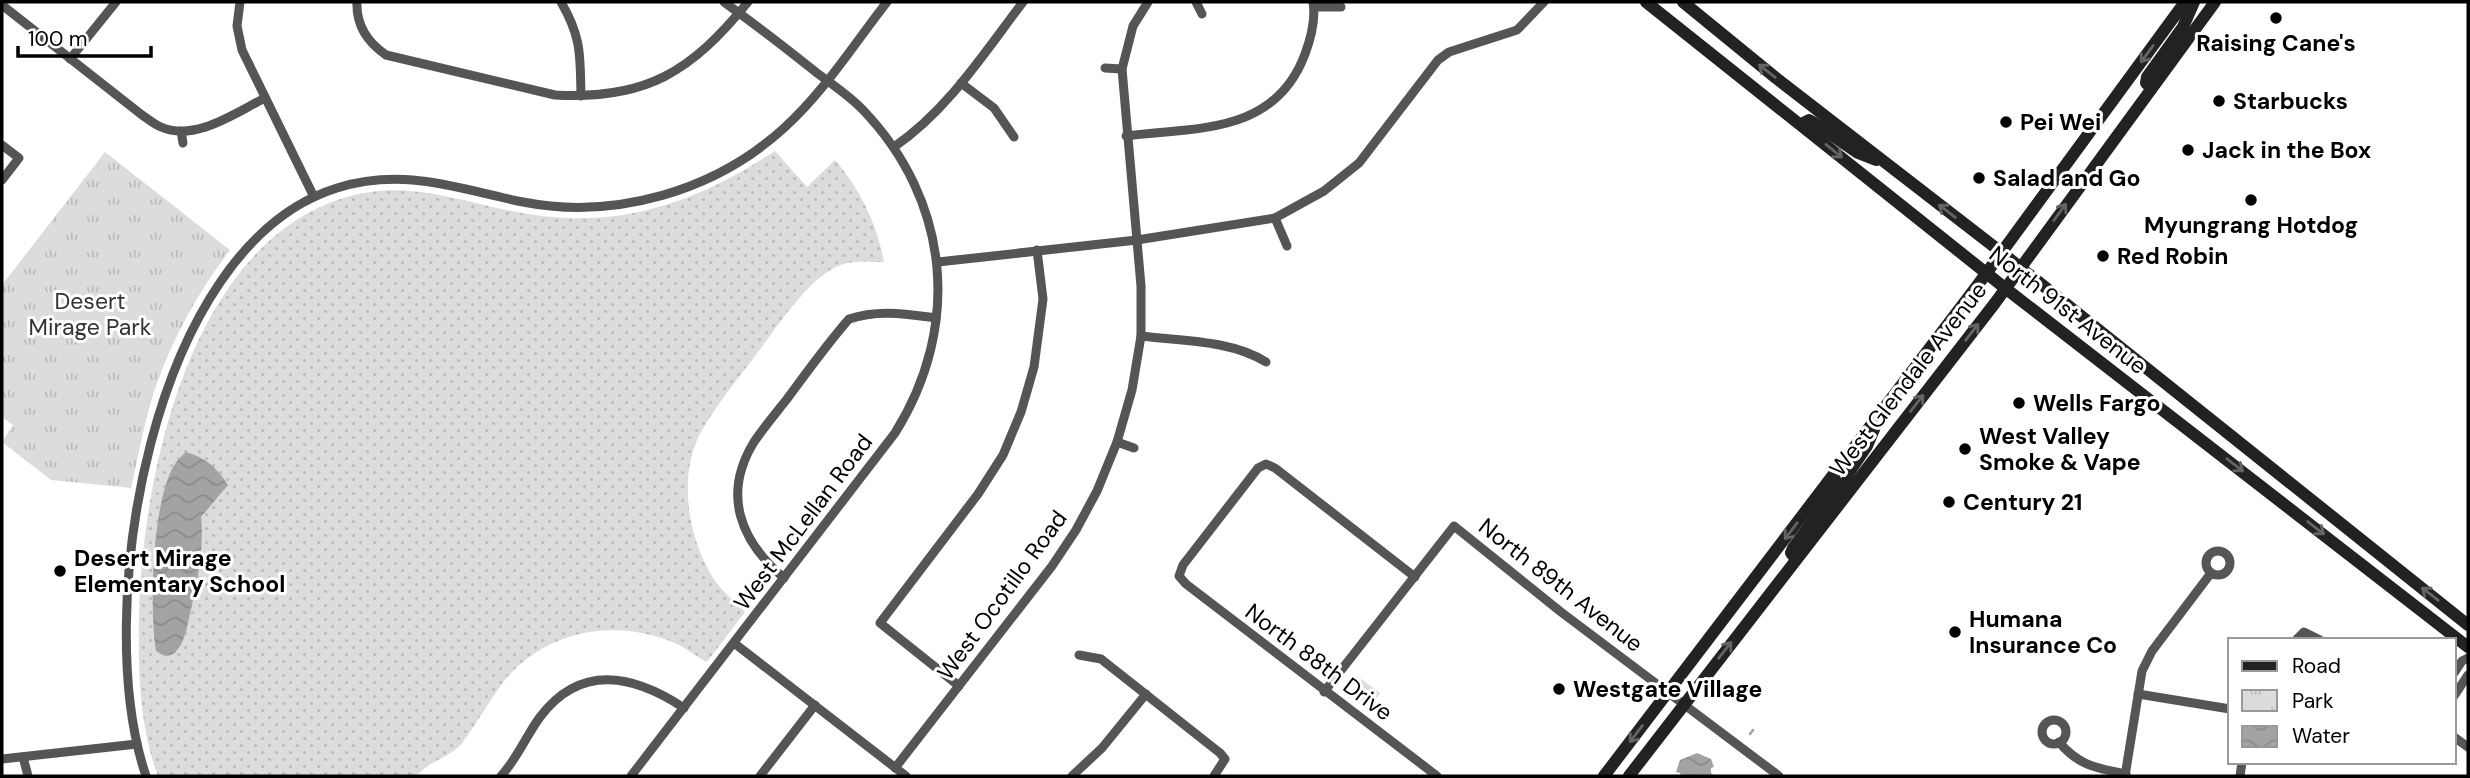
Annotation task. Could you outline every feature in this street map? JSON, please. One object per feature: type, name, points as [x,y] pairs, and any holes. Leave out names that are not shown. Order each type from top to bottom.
[{"type":"main road","name":"North 91st Avenue","points":[[1646,2],[2005,288],[2468,646]]},
{"type":"main road","name":"North 91st Avenue","points":[[1683,2],[1759,65],[2020,267],[2468,625]]},
{"type":"main road","name":"West Glendale Avenue","points":[[1604,776],[1986,273],[2185,2]]},
{"type":"main road","points":[[2151,88],[2145,80],[2183,27],[2194,2]]},
{"type":"main road","name":"West Glendale Avenue","points":[[1629,776],[2005,288],[2215,2]]},
{"type":"main road","points":[[1801,124],[1809,120],[1814,122],[1858,153],[1886,163]]},
{"type":"main road","points":[[1847,492],[1848,474],[1867,446],[1880,414]]},
{"type":"main road","points":[[2208,444],[2221,429]]},
{"type":"main road","points":[[1796,559],[1791,553],[1793,548],[1837,488],[1838,483],[1832,477]]},
{"type":"street","points":[[70,59],[116,2]]},
{"type":"street","points":[[240,2],[237,26],[242,50],[314,197]]},
{"type":"street","points":[[357,2],[359,24],[368,39],[376,48],[396,58],[555,95],[581,96],[606,95],[634,89],[669,75],[706,48],[748,2]]},
{"type":"street","points":[[561,2],[577,31],[581,96]]},
{"type":"street","points":[[724,2],[861,108],[894,147],[914,182],[927,214],[938,262],[1138,240],[1275,218],[1324,191],[1359,163],[1438,60],[1449,52],[1517,30],[1528,22],[1544,2]]},
{"type":"street","points":[[146,776],[130,710],[126,638],[129,584],[142,482],[165,394],[193,328],[233,265],[266,229],[288,211],[314,197],[353,184],[407,179],[434,181],[519,201],[558,207],[603,206],[649,200],[698,183],[747,157],[785,128],[827,80],[887,2]]},
{"type":"street","points":[[894,147],[928,121],[1023,2]]},
{"type":"street","points":[[1138,240],[1126,136],[1122,69],[1133,26],[1148,2]]},
{"type":"street","points":[[1196,2],[1202,14]]},
{"type":"street","points":[[2,5],[142,116],[162,128],[181,131],[210,125],[265,98]]},
{"type":"street","points":[[1126,136],[1223,125],[1245,119],[1275,100],[1289,86],[1300,68],[1312,35],[1313,5],[1341,7]]},
{"type":"street","points":[[1105,68],[1122,69]]},
{"type":"street","points":[[961,83],[994,108],[1014,137]]},
{"type":"street","points":[[181,131],[183,143]]},
{"type":"street","points":[[2,145],[19,158],[2,180]]},
{"type":"street","points":[[1275,218],[1287,246]]},
{"type":"street","name":"West Ocotillo Road","points":[[895,768],[1052,566],[1097,491],[1117,442],[1132,390],[1142,336],[1138,240]]},
{"type":"street","points":[[960,686],[880,622],[978,494],[1003,455],[1012,434],[1034,367],[1043,299],[1037,250]]},
{"type":"street","name":"West McLellan Road","points":[[631,776],[883,449],[910,409],[922,384],[928,361],[936,318],[938,262]]},
{"type":"street","points":[[784,578],[753,547],[741,521],[738,495],[740,474],[755,441],[849,319],[867,313],[895,312],[936,318]]},
{"type":"street","points":[[1142,336],[1237,348],[1266,362]]},
{"type":"street","points":[[1117,442],[1134,448]]},
{"type":"street","name":"North 88th Drive","points":[[1415,577],[1275,468],[1266,464],[1258,468],[1183,565],[1179,576],[1324,692],[1437,776]]},
{"type":"street","name":"North 89th Avenue","points":[[1415,577],[1454,526],[1561,612],[1779,776]]},
{"type":"street","points":[[2059,742],[2080,762],[2125,775],[2137,694],[2151,651],[2211,573]]},
{"type":"street","points":[[1324,692],[1415,577]]},
{"type":"street","points":[[2298,638],[2304,632],[2316,638]]},
{"type":"street","points":[[734,643],[906,776]]},
{"type":"street","points":[[1079,655],[1101,659],[1220,753],[1225,759],[1214,776]]},
{"type":"street","points":[[2456,670],[2462,661],[2468,658]]},
{"type":"street","points":[[2456,693],[2468,675]]},
{"type":"street","points":[[501,776],[540,718],[563,692],[587,682],[622,679],[646,686],[684,708]]},
{"type":"street","points":[[1072,776],[1102,748],[1146,694]]},
{"type":"street","points":[[2137,694],[2228,709]]},
{"type":"street","points":[[760,776],[815,705]]},
{"type":"street","points":[[2,759],[137,744]]},
{"type":"street","points":[[23,757],[28,776]]},
{"type":"green space","points":[[775,151],[807,187],[835,160],[866,208],[877,234],[884,262],[847,263],[834,268],[809,287],[722,400],[702,430],[694,448],[688,489],[693,531],[708,570],[745,612],[707,662],[675,643],[652,635],[629,631],[583,633],[561,640],[522,663],[505,680],[463,742],[417,776],[158,776],[143,718],[139,657],[142,559],[151,496],[165,431],[186,368],[215,309],[252,258],[298,219],[354,195],[373,191],[428,193],[540,216],[611,216],[645,211],[678,201],[710,188]]},
{"type":"green space","name":"Desert Mirage Park","points":[[105,152],[230,250],[189,314],[164,365],[149,409],[131,488],[51,480],[2,442],[13,425],[2,417],[2,285]]},
{"type":"green space","points":[[1361,679],[1380,693],[1368,710],[1349,695]]},
{"type":"water","points":[[186,452],[210,464],[228,485],[201,517],[200,560],[186,632],[176,652],[167,656],[156,651],[153,609],[154,555],[161,502],[167,480],[176,462]]},
{"type":"water","points":[[1697,753],[1711,759],[1714,767],[1711,768],[1711,773],[1715,776],[1681,776],[1676,772],[1680,760]]},
{"type":"waterway","points":[[1750,734],[1753,730]]},
{"type":"place","name":"Raising Cane's","points":[[2276,18]]},
{"type":"place","name":"Starbucks","points":[[2219,101]]},
{"type":"place","name":"Pei Wei","points":[[2006,122]]},
{"type":"place","name":"Jack in the Box","points":[[2188,150]]},
{"type":"place","name":"Salad and Go","points":[[1979,178]]},
{"type":"place","name":"Myungrang Hotdog","points":[[2251,200]]},
{"type":"place","name":"Red Robin","points":[[2103,256]]},
{"type":"place","name":"Wells Fargo","points":[[2019,403]]},
{"type":"place","name":"West Valley Smoke & Vape","points":[[1965,449]]},
{"type":"place","name":"Century 21","points":[[1949,502]]},
{"type":"place","name":"Desert Mirage Elementary School","points":[[60,571]]},
{"type":"place","name":"Humana Insurance Co","points":[[1955,632]]},
{"type":"place","name":"Westgate Village","points":[[1559,689]]}]
